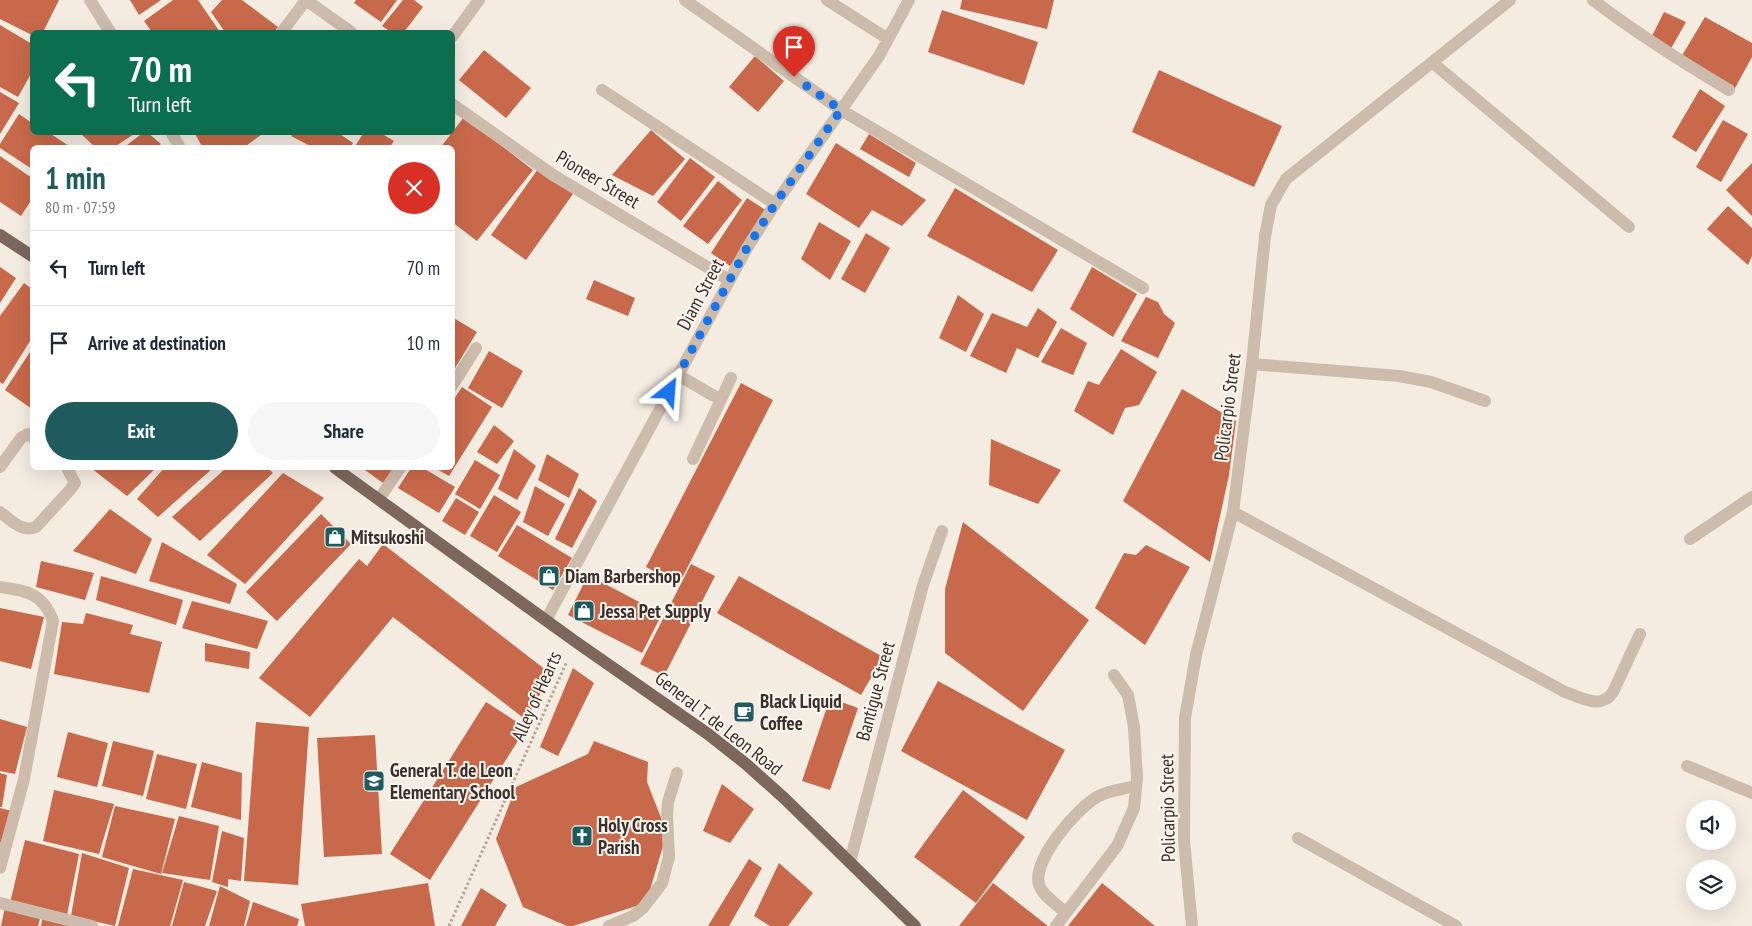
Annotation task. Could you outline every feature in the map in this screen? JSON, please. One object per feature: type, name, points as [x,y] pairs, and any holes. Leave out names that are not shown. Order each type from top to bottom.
[{"type":"main road","points":[[0,235],[30,255]]},
{"type":"main road","name":"General T. de Leon Road","points":[[338,470],[576,642],[695,724],[746,764],[915,926]]},
{"type":"street","points":[[90,0],[109,30]]},
{"type":"street","points":[[284,30],[306,0],[348,30]]},
{"type":"street","points":[[455,32],[479,0]]},
{"type":"street","points":[[685,0],[841,110],[1143,288]]},
{"type":"street","points":[[827,0],[888,39]]},
{"type":"street","name":"Diam Street","points":[[546,620],[729,280],[775,204],[879,56],[909,0]]},
{"type":"street","name":"Policarpio Street","points":[[1192,926],[1184,840],[1185,718],[1196,655],[1233,512],[1252,364],[1265,236],[1271,205],[1286,179],[1510,0]]},
{"type":"street","points":[[1593,0],[1662,49],[1729,90]]},
{"type":"street","points":[[1433,63],[1629,227]]},
{"type":"street","points":[[602,90],[775,204]]},
{"type":"street","name":"Pioneer Street","points":[[455,106],[553,175],[729,280]]},
{"type":"street","points":[[455,381],[476,348]]},
{"type":"street","points":[[1252,364],[1399,376],[1431,382],[1485,401]]},
{"type":"street","points":[[678,375],[721,400]]},
{"type":"street","points":[[692,459],[732,378]]},
{"type":"street","points":[[0,467],[20,438],[28,434],[30,436]]},
{"type":"street","points":[[0,512],[22,528],[30,529],[36,527],[75,483],[68,470]]},
{"type":"street","points":[[378,499],[399,470]]},
{"type":"street","points":[[1690,539],[1752,498]]},
{"type":"street","points":[[1233,512],[1566,692],[1598,702],[1609,698],[1613,692],[1640,634]]},
{"type":"street","name":"Bantigue Street","points":[[850,862],[923,584],[942,531]]},
{"type":"street","points":[[0,586],[25,591],[35,596],[48,607],[53,621],[24,779],[2,854],[0,868]]},
{"type":"street","points":[[1056,926],[1117,846],[1134,808],[1136,786],[1134,726],[1128,695],[1114,675]]},
{"type":"street","points":[[1687,766],[1752,793]]},
{"type":"street","points":[[609,926],[620,923],[643,908],[662,883],[669,856],[668,802],[677,773]]},
{"type":"street","points":[[1066,913],[1041,890],[1037,879],[1041,862],[1078,811],[1100,795],[1136,786]]},
{"type":"street","points":[[1298,838],[1456,926]]},
{"type":"street","points":[[0,903],[92,926]]},
{"type":"path","name":"Alley of Hearts","points":[[449,926],[576,642]]},
{"type":"building","points":[[0,0],[59,0],[44,30],[30,30],[30,34],[0,19]]},
{"type":"building","points":[[130,0],[161,0],[139,15]]},
{"type":"building","points":[[173,0],[198,0],[219,30],[151,30],[144,21]]},
{"type":"building","points":[[222,0],[242,0],[278,27],[276,30],[224,30],[211,12]]},
{"type":"building","points":[[356,0],[397,0],[381,22],[354,3]]},
{"type":"building","points":[[403,0],[414,0],[423,7],[406,30],[388,30],[382,26]]},
{"type":"building","points":[[962,0],[1054,0],[1047,29],[960,9]]},
{"type":"building","points":[[942,10],[1038,42],[1024,85],[928,52]]},
{"type":"building","points":[[1664,12],[1686,22],[1669,52],[1650,40]]},
{"type":"building","points":[[1705,17],[1752,43],[1752,57],[1734,90],[1680,59]]},
{"type":"building","points":[[0,25],[30,43],[30,76],[18,97],[0,87]]},
{"type":"building","points":[[484,50],[531,88],[506,118],[459,80]]},
{"type":"building","points":[[755,56],[784,81],[758,112],[729,87]]},
{"type":"building","points":[[1159,70],[1282,126],[1254,187],[1132,132]]},
{"type":"building","points":[[1700,89],[1725,106],[1696,152],[1672,137]]},
{"type":"building","points":[[0,92],[19,103],[0,134]]},
{"type":"building","points":[[19,114],[30,122],[30,135],[52,135],[68,145],[30,145],[30,168],[0,148],[0,144]]},
{"type":"building","points":[[464,117],[533,170],[477,241],[455,224],[455,145],[442,145],[450,135],[455,135],[455,129]]},
{"type":"building","points":[[1723,120],[1748,134],[1721,182],[1696,167]]},
{"type":"building","points":[[651,130],[685,159],[653,196],[612,175]]},
{"type":"building","points":[[869,134],[916,163],[909,177],[860,149]]},
{"type":"building","points":[[82,135],[132,135],[118,145],[93,145]]},
{"type":"building","points":[[140,135],[150,135],[161,144],[160,145],[127,145]]},
{"type":"building","points":[[196,135],[261,135],[247,145],[201,145]]},
{"type":"building","points":[[341,135],[353,143],[352,145],[308,145],[291,136]]},
{"type":"building","points":[[362,135],[384,135],[394,141],[391,145],[356,145]]},
{"type":"building","points":[[836,143],[926,200],[902,226],[872,210],[859,228],[806,194]]},
{"type":"building","points":[[0,156],[30,177],[30,202],[21,216],[0,202]]},
{"type":"building","points":[[690,158],[715,177],[681,221],[657,202]]},
{"type":"building","points":[[1752,163],[1752,216],[1726,190]]},
{"type":"building","points":[[538,169],[573,194],[526,260],[491,235]]},
{"type":"building","points":[[718,181],[742,200],[708,244],[683,226]]},
{"type":"building","points":[[955,188],[1058,250],[1032,292],[927,236]]},
{"type":"building","points":[[747,198],[767,211],[730,266],[711,253]]},
{"type":"building","points":[[1728,206],[1752,228],[1752,256],[1748,265],[1707,229]]},
{"type":"building","points":[[819,222],[851,241],[830,280],[801,259]]},
{"type":"building","points":[[866,233],[890,248],[865,293],[841,279]]},
{"type":"building","points":[[0,267],[16,278],[0,303]]},
{"type":"building","points":[[1092,267],[1137,294],[1113,337],[1070,309]]},
{"type":"building","points":[[594,280],[635,298],[628,316],[586,299]]},
{"type":"building","points":[[24,283],[30,288],[30,341],[3,384],[0,382],[0,316]]},
{"type":"building","points":[[958,295],[984,314],[966,352],[939,338]]},
{"type":"building","points":[[1146,297],[1158,302],[1164,314],[1175,323],[1158,358],[1121,341]]},
{"type":"building","points":[[1038,308],[1057,322],[1038,358],[1017,348],[1006,373],[970,356],[992,313],[1027,327]]},
{"type":"building","points":[[455,319],[477,332],[455,368]]},
{"type":"building","points":[[1061,328],[1087,343],[1073,375],[1041,362]]},
{"type":"building","points":[[1121,349],[1157,372],[1139,405],[1125,408],[1113,435],[1074,411],[1088,381],[1099,385]]},
{"type":"building","points":[[489,351],[523,371],[502,408],[468,388]]},
{"type":"building","points":[[30,352],[30,408],[5,390]]},
{"type":"building","points":[[741,383],[773,400],[679,584],[646,567]]},
{"type":"building","points":[[462,387],[492,407],[455,466],[455,398]]},
{"type":"building","points":[[1182,389],[1236,421],[1229,475],[1210,562],[1123,501]]},
{"type":"building","points":[[494,425],[514,441],[497,464],[477,452]]},
{"type":"building","points":[[991,439],[1061,470],[1038,504],[989,485]]},
{"type":"building","points":[[514,449],[536,466],[517,500],[498,489]]},
{"type":"building","points":[[547,454],[579,474],[569,498],[538,480]]},
{"type":"building","points":[[475,460],[500,475],[480,509],[455,494]]},
{"type":"building","points":[[94,470],[154,470],[127,496]]},
{"type":"building","points":[[162,470],[211,470],[158,517],[137,499]]},
{"type":"building","points":[[224,470],[270,470],[273,473],[200,541],[172,517]]},
{"type":"building","points":[[365,470],[397,470],[386,485]]},
{"type":"building","points":[[410,470],[426,470],[455,487],[439,513],[398,488]]},
{"type":"building","points":[[438,470],[453,470],[449,476]]},
{"type":"building","points":[[283,473],[324,498],[245,584],[207,555]]},
{"type":"building","points":[[535,486],[565,504],[548,536],[523,522]]},
{"type":"building","points":[[579,488],[597,501],[572,548],[555,539]]},
{"type":"building","points":[[494,495],[521,512],[497,552],[470,536]]},
{"type":"building","points":[[456,498],[479,512],[465,535],[442,521]]},
{"type":"building","points":[[110,509],[152,539],[136,574],[73,551]]},
{"type":"building","points":[[321,514],[351,544],[277,621],[246,592]]},
{"type":"building","points":[[963,522],[1089,620],[1023,711],[945,653],[945,589]]},
{"type":"building","points":[[517,525],[572,558],[553,590],[498,556]]},
{"type":"building","points":[[162,542],[237,584],[230,604],[149,581]]},
{"type":"building","points":[[383,544],[551,674],[526,720],[393,617],[310,717],[259,678],[359,559],[367,566]]},
{"type":"building","points":[[1146,545],[1190,567],[1145,645],[1095,608],[1124,553],[1136,555]]},
{"type":"building","points":[[41,561],[94,573],[85,600],[36,587]]},
{"type":"building","points":[[691,564],[715,576],[664,676],[640,664]]},
{"type":"building","points":[[588,575],[662,614],[642,653],[568,615]]},
{"type":"building","points":[[101,576],[183,600],[176,625],[96,600]]},
{"type":"building","points":[[739,576],[883,657],[861,695],[717,613]]},
{"type":"building","points":[[192,601],[268,621],[257,649],[182,628]]},
{"type":"building","points":[[0,608],[44,617],[31,669],[0,661]]},
{"type":"building","points":[[86,613],[133,625],[130,634],[162,642],[149,693],[54,674],[62,622],[83,624]]},
{"type":"building","points":[[205,643],[250,652],[249,669],[205,661]]},
{"type":"building","points":[[573,668],[594,683],[558,756],[540,747]]},
{"type":"building","points":[[938,681],[1065,750],[1027,820],[901,751]]},
{"type":"building","points":[[830,698],[858,708],[830,790],[802,781]]},
{"type":"building","points":[[486,702],[526,728],[430,880],[390,854]]},
{"type":"building","points":[[0,719],[27,727],[15,774],[0,771]]},
{"type":"building","points":[[256,722],[309,727],[298,885],[244,881]]},
{"type":"building","points":[[68,732],[108,743],[97,787],[57,777]]},
{"type":"building","points":[[375,735],[382,854],[324,857],[317,738]]},
{"type":"building","points":[[113,741],[154,751],[143,796],[102,786]]},
{"type":"building","name":"Holy Cross Parish","points":[[594,741],[648,762],[647,782],[667,833],[646,903],[573,926],[567,926],[523,907],[496,839],[516,787],[588,754]]},
{"type":"building","points":[[157,754],[197,764],[186,809],[146,799]]},
{"type":"building","points":[[202,762],[242,773],[241,820],[191,807]]},
{"type":"building","points":[[0,773],[7,775],[2,807],[0,807]]},
{"type":"building","points":[[722,784],[754,809],[730,843],[703,831]]},
{"type":"building","points":[[54,790],[114,804],[99,854],[43,841]]},
{"type":"building","points":[[963,790],[1025,837],[976,903],[914,857]]},
{"type":"building","points":[[115,806],[175,819],[161,874],[102,857]]},
{"type":"building","points":[[0,808],[12,811],[0,844]]},
{"type":"building","points":[[179,816],[219,826],[210,880],[162,873]]},
{"type":"building","points":[[222,831],[244,838],[241,881],[228,879],[228,887],[212,882]]},
{"type":"building","points":[[25,840],[79,854],[67,915],[10,903]]},
{"type":"building","points":[[82,853],[129,868],[115,926],[71,916]]},
{"type":"building","points":[[749,859],[762,868],[729,926],[708,926]]},
{"type":"building","points":[[779,863],[813,893],[788,926],[770,926],[754,916]]},
{"type":"building","points":[[133,869],[183,880],[170,926],[118,926]]},
{"type":"building","points":[[184,882],[217,891],[205,926],[172,926]]},
{"type":"building","points":[[428,883],[435,926],[305,926],[301,904]]},
{"type":"building","points":[[993,883],[1048,926],[959,926]]},
{"type":"building","points":[[1102,883],[1155,926],[1068,926]]},
{"type":"building","points":[[220,886],[250,901],[244,926],[209,926]]},
{"type":"building","points":[[481,888],[507,905],[495,926],[461,926]]},
{"type":"building","points":[[253,902],[299,919],[297,926],[246,926]]},
{"type":"building","points":[[5,907],[41,915],[38,926],[1,926]]},
{"type":"building","points":[[43,915],[80,926],[41,926]]},
{"type":"place","name":"Mitsukoshi","points":[[335,537]]},
{"type":"place","name":"Diam Barbershop","points":[[549,576]]},
{"type":"place","name":"Jessa Pet Supply","points":[[584,611]]},
{"type":"place","name":"Black Liquid Coffee","points":[[744,712]]},
{"type":"place","name":"General T. de Leon Elementary School","points":[[374,781]]},
{"type":"place","name":"Holy Cross Parish","points":[[582,836]]},
{"type":"route","points":[[669,392],[747,248],[775,204],[841,110],[794,77]]}]
